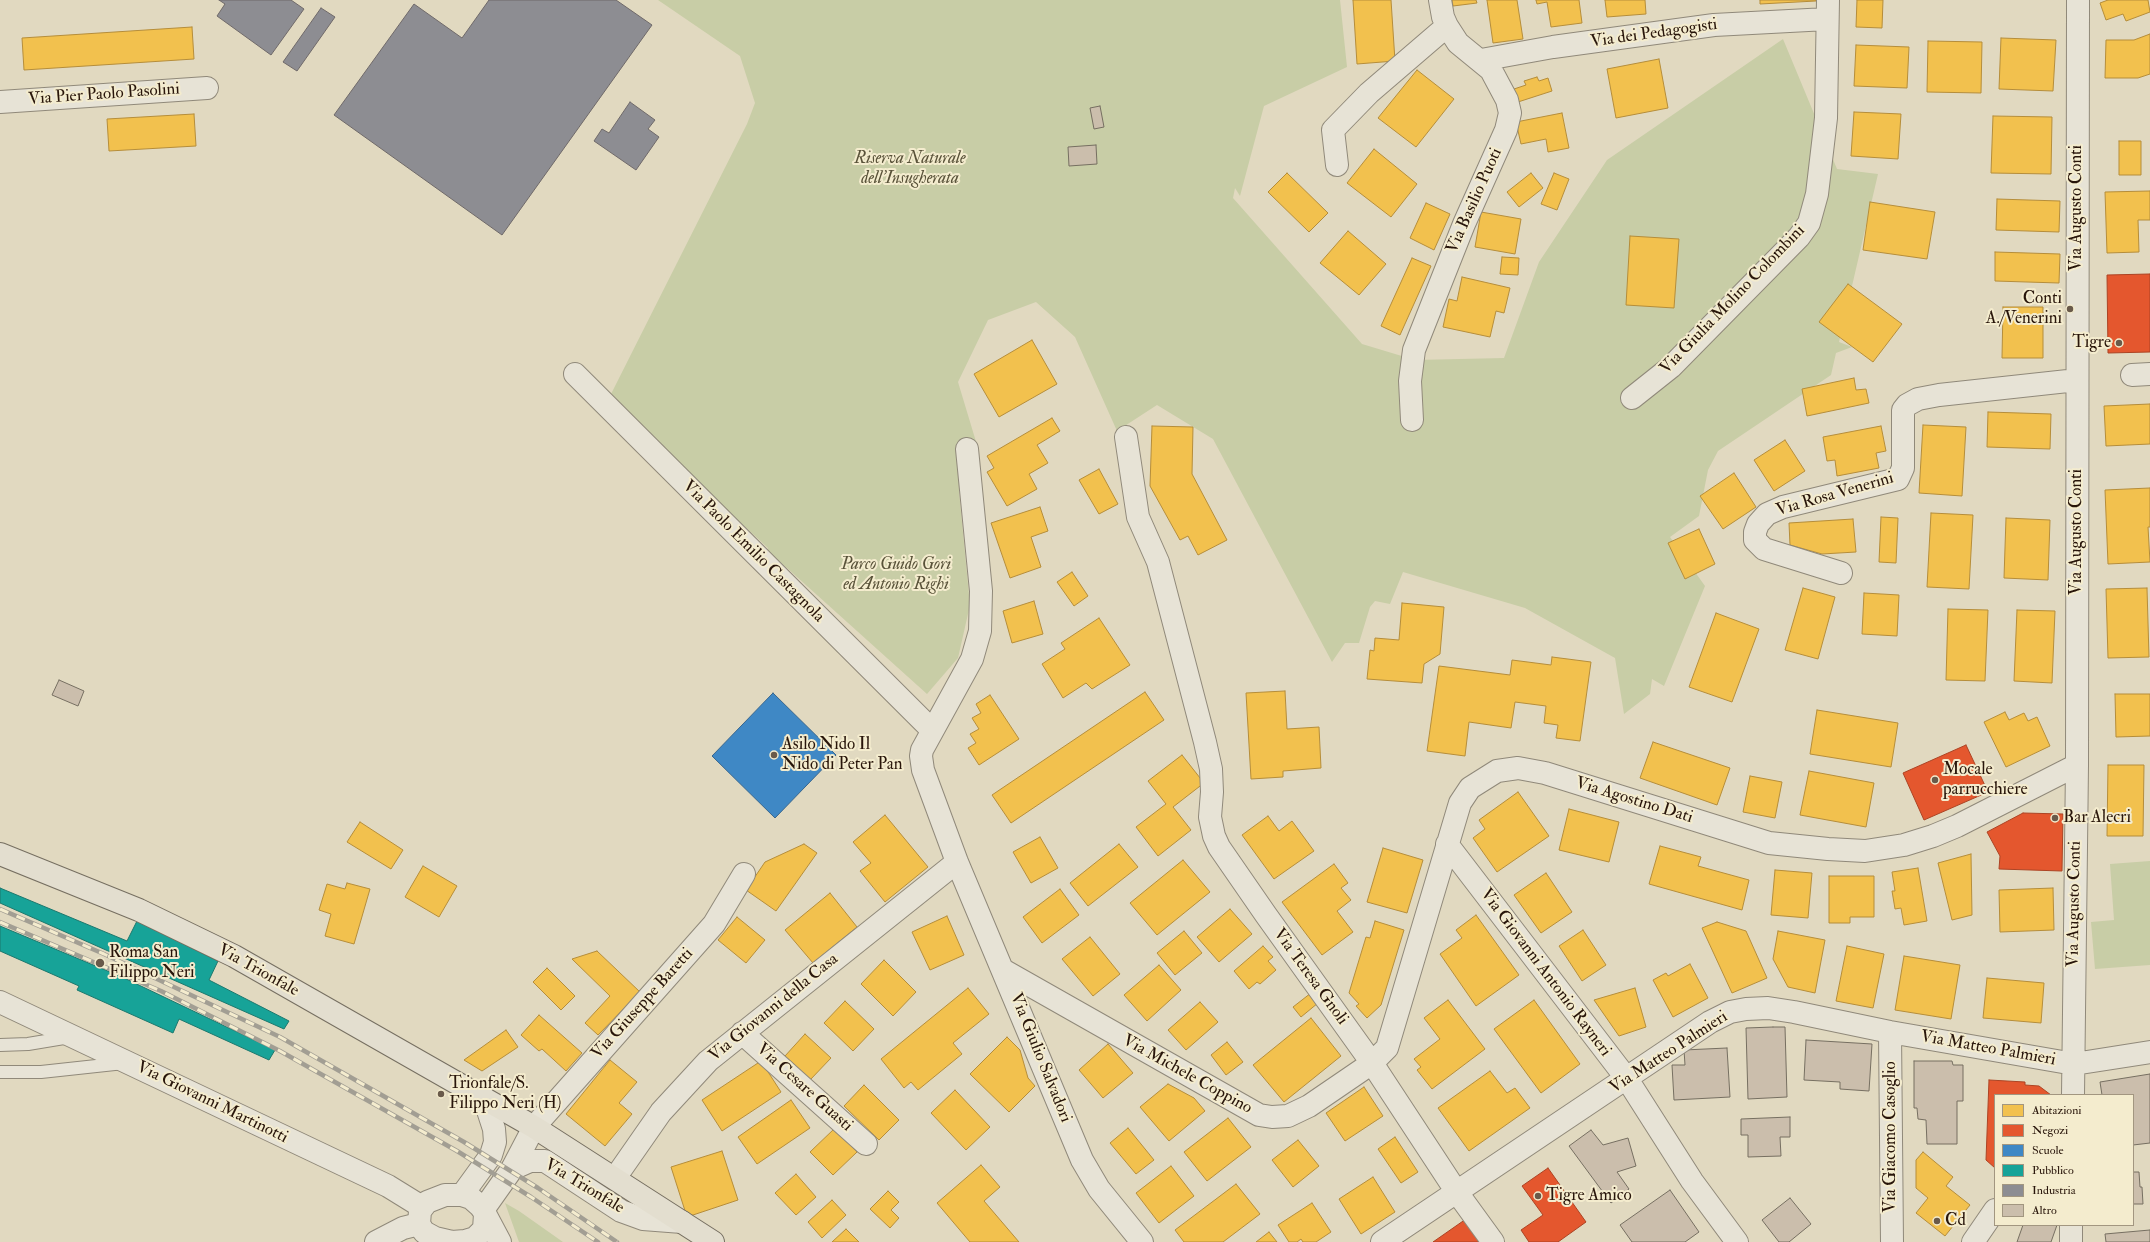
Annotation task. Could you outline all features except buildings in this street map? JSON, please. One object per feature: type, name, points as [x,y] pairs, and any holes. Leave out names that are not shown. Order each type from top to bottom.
[{"type":"main road","name":"Via Trionfale","points":[[0,854],[108,896],[234,956],[534,1127],[713,1242]]},
{"type":"street","name":"Via Basilio Puoti","points":[[1412,420],[1410,368],[1414,350],[1437,287],[1506,130],[1510,109],[1491,70],[1481,60],[1458,43],[1447,26],[1443,17],[1440,0]]},
{"type":"street","name":"Via Augusto Conti","points":[[2073,1094],[2077,765],[2078,0]]},
{"type":"street","name":"Via dei Pedagogisti","points":[[1481,60],[1553,47],[1828,9]]},
{"type":"street","name":"Via Giulia Molino Colombini","points":[[1632,398],[1671,367],[1799,237],[1809,223],[1817,194],[1826,118],[1828,9]]},
{"type":"street","points":[[1337,165],[1333,130],[1369,93],[1447,26]]},
{"type":"street","name":"Via Pier Paolo Pasolini","points":[[0,102],[207,88]]},
{"type":"street","name":"Via Paolo Emilio Castagnola","points":[[575,374],[932,730]]},
{"type":"street","name":"Via Rosa Venerini","points":[[1841,573],[1764,549],[1755,540],[1755,532],[1758,524],[1768,514],[1783,507],[1898,479],[1902,468],[1902,410],[1907,405],[1918,399],[1939,395],[2077,380]]},
{"type":"street","name":"Via Teresa Gnoli","points":[[1126,437],[1138,517],[1158,562],[1210,769],[1210,826],[1219,847],[1372,1062],[1456,1191],[1492,1242]]},
{"type":"street","points":[[957,862],[923,770],[921,756],[932,730],[972,659],[980,631],[981,591],[967,449]]},
{"type":"street","name":"Via Agostino Dati","points":[[1372,1062],[1387,1048],[1390,1041],[1460,803],[1467,791],[1488,776],[1510,769],[1527,769],[1545,773],[1768,843],[1865,851],[1904,845],[1933,836],[1964,823],[2077,765]]},
{"type":"street","name":"Via Giovanni Antonio Rayneri","points":[[1447,844],[1627,1080],[1683,1168],[1737,1242]]},
{"type":"street","name":"Via Giulio Salvadori","points":[[957,862],[1004,970],[1082,1160],[1099,1189],[1142,1242]]},
{"type":"street","name":"Via Giovanni della Casa","points":[[615,1178],[661,1112],[675,1095],[708,1061],[957,862]]},
{"type":"street","name":"Via Giuseppe Baretti","points":[[534,1127],[714,924],[744,874]]},
{"type":"street","name":"Via Michele Coppino","points":[[1004,970],[1259,1115],[1278,1118],[1294,1114],[1309,1106],[1372,1062]]},
{"type":"street","name":"Via Giovanni Martinotti","points":[[0,1002],[388,1186],[421,1215]]},
{"type":"street","name":"Via Matteo Palmieri","points":[[1382,1242],[1456,1191],[1627,1080],[1719,1017],[1746,1009],[1768,1008],[1794,1012],[1890,1032],[2074,1064],[2150,1052]]},
{"type":"street","name":"Via Giacomo Casoglio","points":[[1890,1032],[1892,1242]]},
{"type":"street","name":"Via Cesare Guasti","points":[[742,1033],[866,1144]]},
{"type":"street","points":[[462,1195],[491,1155],[496,1142],[494,1128],[484,1098]]},
{"type":"street","points":[[421,1215],[427,1234],[452,1242],[466,1241],[479,1235],[486,1224],[484,1212],[512,1169],[534,1127]]},
{"type":"street","name":"Via Trionfale","points":[[512,1169],[530,1161],[545,1161],[621,1211],[643,1218],[682,1222]]},
{"type":"street","points":[[376,1242],[403,1228],[421,1215],[439,1196],[462,1195],[476,1202],[484,1212],[500,1242]]},
{"type":"street","points":[[1973,1242],[1994,1211]]},
{"type":"street","points":[[2071,1226],[2071,1242]]},
{"type":"lane","points":[[0,1045],[28,1044],[74,1037]]},
{"type":"lane","points":[[0,1072],[41,1072],[129,1063]]},
{"type":"green space","name":"Riserva Naturale dell'Insugherata","points":[[658,0],[1340,0],[1347,67],[1264,106],[1240,196],[1235,188],[1233,198],[1362,344],[1415,360],[1504,358],[1539,262],[1607,160],[1783,39],[1837,169],[1878,174],[1839,342],[1852,347],[1836,353],[1831,375],[1718,451],[1708,470],[1699,516],[1670,537],[1705,586],[1664,686],[1652,679],[1650,694],[1624,714],[1615,658],[1525,608],[1403,572],[1390,604],[1375,601],[1370,607],[1359,643],[1345,643],[1332,662],[1213,439],[1157,405],[1117,431],[1075,337],[1036,302],[988,320],[958,382],[977,445],[959,491],[970,605],[958,658],[927,694],[767,550],[768,548],[608,400],[747,124],[755,103],[740,56]]},
{"type":"green space","points":[[2150,861],[2150,965],[2095,969],[2091,922],[2114,920],[2110,864]]},
{"type":"green space","points":[[505,1203],[519,1211],[563,1242],[519,1242]]},
{"type":"railway","points":[[0,909],[104,954],[280,1037],[464,1142],[538,1188],[617,1242]]},
{"type":"railway","points":[[0,922],[161,991],[280,1051],[457,1151],[531,1197],[598,1242]]},
{"type":"place","name":"Conti A./Venerini","points":[[2070,309]]},
{"type":"place","name":"Tigre","points":[[2119,343]]},
{"type":"place","name":"Asilo Nido Il Nido di Peter Pan","points":[[774,755]]},
{"type":"place","name":"Mocale parrucchiere","points":[[1935,780]]},
{"type":"place","name":"Bar Alecri","points":[[2055,818]]},
{"type":"place","name":"Roma San Filippo Neri","points":[[100,963]]},
{"type":"place","name":"Trionfale/S. Filippo Neri (H)","points":[[441,1094]]},
{"type":"place","name":"Tigre Amico","points":[[1538,1196]]},
{"type":"place","name":"Cd","points":[[1937,1221]]},
{"type":"park label","name":"Parco Guido Gori ed Antonio Righi","points":[[896,575]]}]
